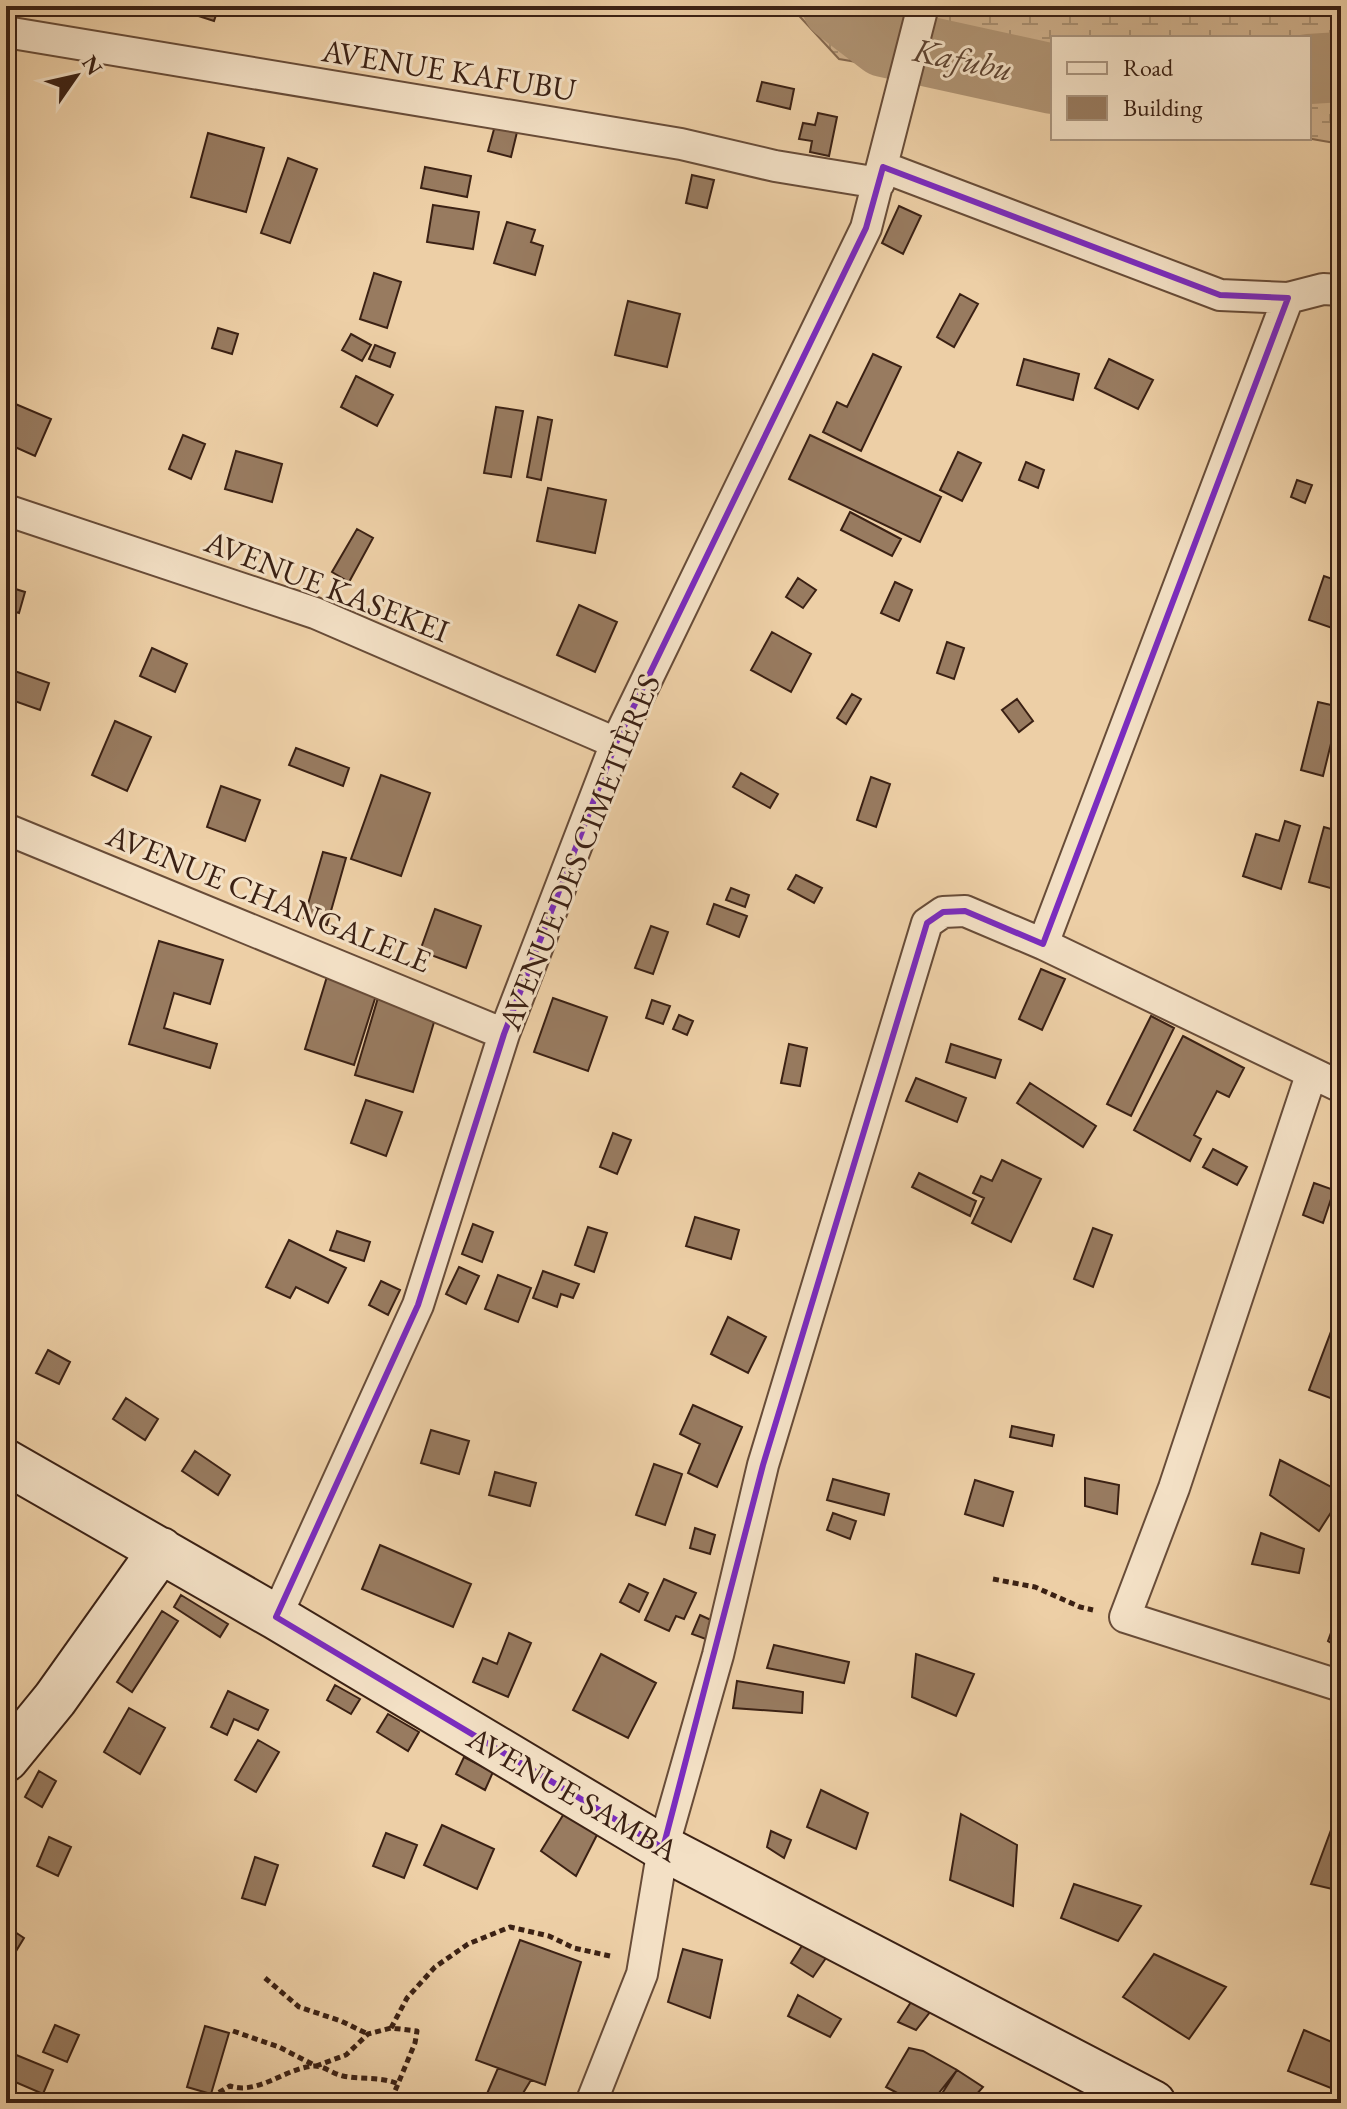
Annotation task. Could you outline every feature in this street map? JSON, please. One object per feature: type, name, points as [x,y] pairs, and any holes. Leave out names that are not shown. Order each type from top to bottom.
[{"type":"street","name":"AVENUE DES CIMETIÈRES","points":[[276,1617],[418,1305],[504,1034],[616,743],[866,228],[921,14]]},
{"type":"street","name":"AVENUE KAFUBU","points":[[6,32],[681,144],[775,166],[881,175],[1220,295],[1288,298],[1323,289],[1341,290]]},
{"type":"street","points":[[1043,944],[1288,298]]},
{"type":"street","name":"AVENUE KASEKEI","points":[[6,510],[315,613],[616,743]]},
{"type":"street","name":"AVENUE CHANGALELE","points":[[6,829],[504,1034]]},
{"type":"street","points":[[591,2103],[642,1974],[663,1848],[718,1655],[763,1465],[927,923],[943,912],[965,911],[1043,944],[1341,1087]]},
{"type":"street","points":[[1311,1075],[1174,1488],[1125,1617],[1341,1686]]},
{"type":"street","name":"AVENUE SAMBA","points":[[6,1462],[276,1617],[663,1848],[1153,2103]]},
{"type":"street","points":[[6,1759],[55,1699],[161,1550]]},
{"type":"path","points":[[993,1579],[1035,1587],[1080,1607],[1125,1617]]},
{"type":"path","points":[[391,2028],[407,1998],[435,1967],[468,1944],[510,1927],[549,1936],[574,1948],[613,1956],[642,1974]]},
{"type":"path","points":[[265,1978],[299,2007],[368,2034]]},
{"type":"path","points":[[181,2103],[211,2097],[230,2086],[244,2090],[346,2055],[368,2034],[391,2028],[417,2031],[390,2103]]},
{"type":"path","points":[[233,2031],[279,2047],[341,2076],[388,2079],[398,2084]]},
{"type":"highlighted area","points":[[883,167],[1220,295],[1288,298],[1043,944],[965,911],[943,912],[927,923],[763,1465],[663,1848],[276,1617],[418,1305],[504,1034],[616,743],[866,228]]},
{"type":"green space","points":[[790,6],[1341,6],[1341,144],[1311,139],[1311,36],[1051,36],[1051,95],[839,59]]},
{"type":"building","points":[[181,6],[219,6],[214,21],[180,10]]},
{"type":"building","points":[[762,82],[794,89],[790,109],[757,101]]},
{"type":"building","points":[[818,113],[837,117],[829,156],[810,152],[812,141],[799,139],[803,123],[815,125]]},
{"type":"building","points":[[496,122],[518,128],[511,157],[488,151]]},
{"type":"building","points":[[208,133],[264,148],[246,212],[191,197]]},
{"type":"building","points":[[288,158],[317,169],[290,243],[261,233]]},
{"type":"building","points":[[425,167],[471,176],[467,197],[421,188]]},
{"type":"building","points":[[692,175],[714,180],[707,208],[686,203]]},
{"type":"building","points":[[433,205],[479,212],[473,249],[427,242]]},
{"type":"building","points":[[899,206],[921,216],[903,254],[882,243]]},
{"type":"building","points":[[507,222],[535,230],[531,242],[543,246],[535,275],[494,263]]},
{"type":"building","points":[[374,273],[401,282],[387,328],[360,319]]},
{"type":"building","points":[[960,294],[978,304],[954,347],[937,337]]},
{"type":"building","points":[[628,301],[680,314],[667,367],[615,355]]},
{"type":"building","points":[[218,328],[238,334],[232,354],[212,348]]},
{"type":"building","points":[[351,334],[371,345],[362,361],[342,350]]},
{"type":"building","points":[[375,345],[395,353],[390,367],[369,359]]},
{"type":"building","points":[[873,354],[901,367],[861,451],[823,432],[837,402],[847,407]]},
{"type":"building","points":[[1024,359],[1079,374],[1073,400],[1017,385]]},
{"type":"building","points":[[1109,359],[1153,380],[1138,409],[1095,388]]},
{"type":"building","points":[[356,376],[393,395],[377,426],[341,407]]},
{"type":"building","points":[[6,400],[51,419],[35,456],[6,443]]},
{"type":"building","points":[[496,407],[523,411],[511,477],[484,473]]},
{"type":"building","points":[[538,417],[552,420],[541,480],[527,477]]},
{"type":"building","points":[[183,435],[205,444],[191,479],[169,469]]},
{"type":"building","points":[[810,435],[941,497],[920,542],[789,479]]},
{"type":"building","points":[[236,451],[282,464],[272,502],[225,489]]},
{"type":"building","points":[[958,452],[981,463],[962,501],[940,490]]},
{"type":"building","points":[[1026,462],[1044,470],[1038,488],[1019,480]]},
{"type":"building","points":[[1297,480],[1312,485],[1305,503],[1291,497]]},
{"type":"building","points":[[548,488],[606,500],[595,553],[537,541]]},
{"type":"building","points":[[850,512],[901,539],[892,556],[841,530]]},
{"type":"building","points":[[357,529],[373,538],[349,582],[332,572]]},
{"type":"building","points":[[1341,572],[1341,631],[1309,620],[1324,576],[1338,581]]},
{"type":"building","points":[[798,578],[816,590],[803,608],[786,597]]},
{"type":"building","points":[[895,582],[912,590],[899,621],[881,613]]},
{"type":"building","points":[[6,586],[25,592],[19,613],[6,609]]},
{"type":"building","points":[[579,605],[617,622],[595,672],[557,655]]},
{"type":"building","points":[[772,632],[811,654],[791,692],[751,670]]},
{"type":"building","points":[[947,642],[964,648],[954,679],[937,673]]},
{"type":"building","points":[[152,648],[187,664],[175,692],[140,676]]},
{"type":"building","points":[[6,668],[49,683],[40,710],[6,698]]},
{"type":"building","points":[[852,694],[861,699],[846,724],[837,718]]},
{"type":"building","points":[[1017,699],[1033,721],[1019,732],[1002,710]]},
{"type":"building","points":[[1318,702],[1340,707],[1323,776],[1301,770]]},
{"type":"building","points":[[115,721],[151,737],[127,791],[92,775]]},
{"type":"building","points":[[296,748],[349,768],[343,786],[289,765]]},
{"type":"building","points":[[741,773],[778,794],[770,808],[733,787]]},
{"type":"building","points":[[381,775],[430,793],[401,876],[351,859]]},
{"type":"building","points":[[871,777],[890,784],[876,827],[857,820]]},
{"type":"building","points":[[221,786],[260,800],[245,841],[207,827]]},
{"type":"building","points":[[1285,821],[1300,826],[1281,889],[1243,876],[1256,834],[1279,841]]},
{"type":"building","points":[[1324,827],[1341,832],[1338,862],[1341,863],[1341,891],[1309,882]]},
{"type":"building","points":[[323,852],[346,858],[327,925],[304,918]]},
{"type":"building","points":[[796,875],[822,888],[814,903],[788,889]]},
{"type":"building","points":[[731,888],[749,895],[745,907],[726,900]]},
{"type":"building","points":[[714,904],[747,916],[739,937],[707,924]]},
{"type":"building","points":[[435,909],[481,926],[466,968],[420,951]]},
{"type":"building","points":[[651,926],[668,932],[653,974],[635,968]]},
{"type":"building","points":[[159,941],[223,960],[210,1004],[174,993],[164,1028],[217,1044],[210,1068],[129,1044]]},
{"type":"building","points":[[1041,969],[1065,979],[1042,1030],[1019,1019]]},
{"type":"building","points":[[329,970],[379,986],[354,1065],[305,1049]]},
{"type":"building","points":[[380,991],[438,1009],[413,1092],[355,1075]]},
{"type":"building","points":[[553,998],[607,1017],[588,1071],[534,1052]]},
{"type":"building","points":[[652,1000],[670,1006],[663,1024],[646,1018]]},
{"type":"building","points":[[679,1015],[693,1021],[687,1035],[673,1029]]},
{"type":"building","points":[[1151,1016],[1174,1028],[1131,1116],[1107,1104]]},
{"type":"building","points":[[1183,1036],[1244,1068],[1229,1097],[1217,1091],[1194,1135],[1201,1139],[1190,1161],[1134,1130]]},
{"type":"building","points":[[789,1044],[807,1048],[800,1086],[781,1083]]},
{"type":"building","points":[[951,1044],[1001,1060],[995,1078],[946,1062]]},
{"type":"building","points":[[916,1078],[966,1098],[957,1122],[906,1101]]},
{"type":"building","points":[[1030,1083],[1096,1126],[1083,1147],[1017,1103]]},
{"type":"building","points":[[366,1100],[402,1112],[386,1156],[351,1143]]},
{"type":"building","points":[[613,1133],[631,1140],[617,1174],[600,1167]]},
{"type":"building","points":[[1213,1149],[1247,1167],[1237,1185],[1203,1167]]},
{"type":"building","points":[[1002,1160],[1041,1179],[1011,1242],[972,1223],[984,1198],[973,1193],[981,1176],[992,1181]]},
{"type":"building","points":[[919,1173],[976,1201],[970,1216],[912,1187]]},
{"type":"building","points":[[1314,1183],[1334,1190],[1323,1223],[1303,1215]]},
{"type":"building","points":[[1338,1211],[1341,1212],[1341,1231],[1332,1227]]},
{"type":"building","points":[[695,1217],[739,1230],[731,1259],[686,1246]]},
{"type":"building","points":[[473,1224],[493,1232],[482,1262],[462,1254]]},
{"type":"building","points":[[588,1227],[607,1233],[594,1272],[575,1265]]},
{"type":"building","points":[[1093,1228],[1112,1235],[1093,1287],[1074,1279]]},
{"type":"building","points":[[337,1231],[370,1242],[364,1261],[330,1250]]},
{"type":"building","points":[[289,1240],[346,1268],[328,1303],[296,1287],[290,1298],[266,1287]]},
{"type":"building","points":[[459,1267],[479,1276],[466,1304],[446,1294]]},
{"type":"building","points":[[543,1271],[579,1284],[573,1298],[561,1294],[557,1307],[533,1298]]},
{"type":"building","points":[[498,1275],[531,1288],[518,1322],[485,1309]]},
{"type":"building","points":[[381,1281],[400,1290],[388,1315],[369,1305]]},
{"type":"building","points":[[728,1317],[766,1337],[748,1373],[711,1354]]},
{"type":"building","points":[[1335,1321],[1341,1324],[1341,1402],[1309,1390]]},
{"type":"building","points":[[48,1350],[70,1362],[59,1384],[36,1373]]},
{"type":"building","points":[[126,1398],[158,1419],[145,1440],[113,1419]]},
{"type":"building","points":[[693,1405],[742,1427],[717,1487],[688,1473],[700,1444],[680,1434]]},
{"type":"building","points":[[1012,1426],[1054,1435],[1052,1446],[1010,1437]]},
{"type":"building","points":[[431,1430],[469,1441],[459,1474],[421,1463]]},
{"type":"building","points":[[195,1451],[230,1475],[218,1495],[182,1471]]},
{"type":"building","points":[[1280,1460],[1341,1492],[1341,1497],[1319,1531],[1270,1495]]},
{"type":"building","points":[[654,1464],[682,1474],[665,1525],[636,1515]]},
{"type":"building","points":[[495,1472],[536,1483],[530,1506],[489,1495]]},
{"type":"building","points":[[1085,1478],[1119,1485],[1117,1514],[1085,1506]]},
{"type":"building","points":[[833,1479],[889,1494],[884,1515],[827,1500]]},
{"type":"building","points":[[975,1480],[1013,1492],[1003,1526],[965,1514]]},
{"type":"building","points":[[833,1513],[856,1521],[850,1539],[827,1530]]},
{"type":"building","points":[[695,1528],[715,1535],[710,1554],[690,1548]]},
{"type":"building","points":[[1261,1533],[1304,1549],[1299,1573],[1252,1564]]},
{"type":"building","points":[[380,1545],[471,1584],[453,1627],[362,1589]]},
{"type":"building","points":[[664,1579],[696,1593],[684,1619],[676,1616],[669,1631],[645,1620]]},
{"type":"building","points":[[629,1584],[648,1593],[639,1612],[620,1602]]},
{"type":"building","points":[[181,1595],[228,1624],[220,1637],[174,1607]]},
{"type":"building","points":[[1341,1605],[1341,1649],[1328,1641]]},
{"type":"building","points":[[162,1611],[178,1621],[132,1692],[117,1682]]},
{"type":"building","points":[[700,1615],[722,1625],[714,1642],[692,1634]]},
{"type":"building","points":[[509,1633],[531,1643],[508,1697],[473,1682],[483,1658],[497,1664]]},
{"type":"building","points":[[774,1645],[849,1662],[844,1683],[767,1668]]},
{"type":"building","points":[[601,1654],[656,1683],[628,1738],[573,1710]]},
{"type":"building","points":[[916,1654],[974,1674],[956,1716],[912,1697]]},
{"type":"building","points":[[737,1681],[803,1692],[802,1713],[733,1708]]},
{"type":"building","points":[[335,1685],[360,1699],[351,1714],[327,1700]]},
{"type":"building","points":[[228,1691],[268,1710],[258,1730],[234,1719],[227,1735],[211,1727]]},
{"type":"building","points":[[129,1708],[165,1728],[140,1774],[104,1752]]},
{"type":"building","points":[[388,1714],[419,1732],[408,1751],[377,1732]]},
{"type":"building","points":[[258,1740],[279,1752],[256,1792],[235,1780]]},
{"type":"building","points":[[464,1757],[493,1772],[485,1790],[456,1774]]},
{"type":"building","points":[[39,1771],[56,1781],[42,1807],[25,1797]]},
{"type":"building","points":[[821,1790],[868,1813],[856,1849],[807,1827]]},
{"type":"building","points":[[568,1807],[601,1827],[576,1876],[541,1851]]},
{"type":"building","points":[[961,1814],[1017,1845],[1013,1906],[950,1880]]},
{"type":"building","points":[[1334,1822],[1341,1824],[1341,1891],[1311,1884]]},
{"type":"building","points":[[442,1825],[494,1849],[477,1889],[424,1865]]},
{"type":"building","points":[[771,1831],[791,1840],[784,1858],[767,1847]]},
{"type":"building","points":[[386,1833],[417,1845],[404,1878],[373,1866]]},
{"type":"building","points":[[49,1837],[71,1847],[58,1876],[37,1866]]},
{"type":"building","points":[[255,1857],[278,1865],[265,1905],[242,1898]]},
{"type":"building","points":[[1074,1884],[1141,1906],[1118,1941],[1061,1918]]},
{"type":"building","points":[[6,1926],[24,1938],[7,1966],[6,1965]]},
{"type":"building","points":[[520,1940],[581,1962],[545,2085],[476,2060]]},
{"type":"building","points":[[805,1941],[826,1958],[813,1977],[791,1963]]},
{"type":"building","points":[[683,1949],[722,1960],[710,2018],[668,2002]]},
{"type":"building","points":[[1154,1954],[1226,1987],[1189,2039],[1123,1997]]},
{"type":"building","points":[[798,1995],[841,2019],[830,2037],[788,2016]]},
{"type":"building","points":[[911,2002],[930,2012],[916,2030],[898,2022]]},
{"type":"building","points":[[55,2025],[79,2035],[67,2062],[43,2052]]},
{"type":"building","points":[[205,2026],[229,2033],[211,2094],[187,2087]]},
{"type":"building","points":[[1304,2030],[1341,2046],[1341,2092],[1288,2071]]},
{"type":"building","points":[[909,2048],[923,2051],[957,2070],[931,2103],[896,2103],[901,2095],[886,2087]]},
{"type":"building","points":[[9,2052],[53,2070],[43,2094],[6,2078]]},
{"type":"building","points":[[498,2068],[531,2080],[517,2103],[483,2103]]},
{"type":"building","points":[[957,2070],[983,2087],[969,2103],[936,2103]]},
{"type":"waterway","name":"Kafubu","points":[[837,6],[884,42],[1051,79]]},
{"type":"waterway","name":"Kafubu","points":[[1311,69],[1341,67]]}]
